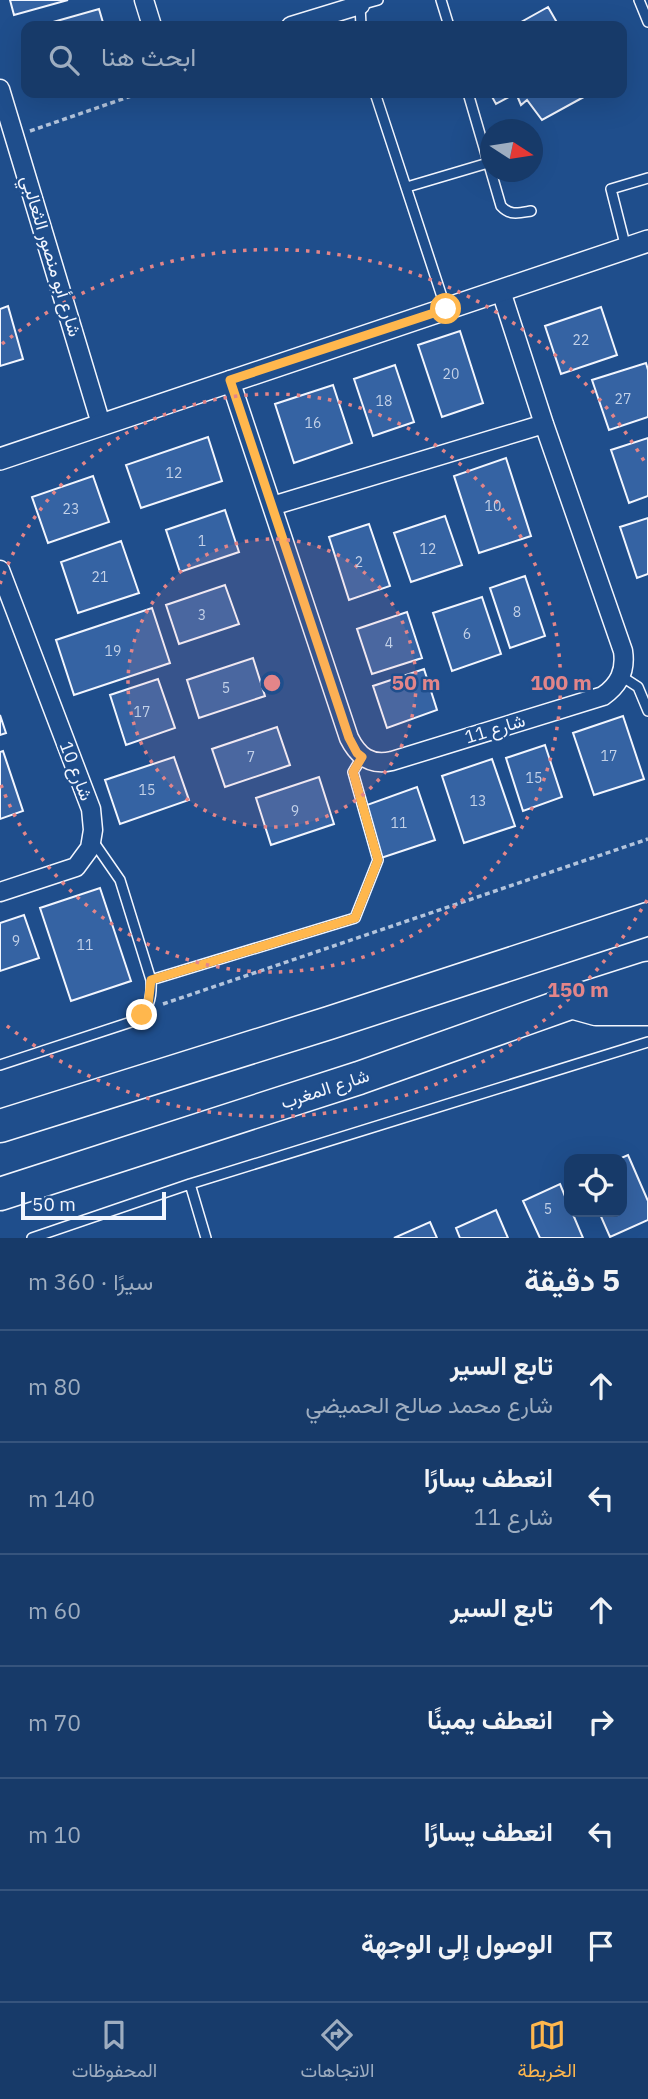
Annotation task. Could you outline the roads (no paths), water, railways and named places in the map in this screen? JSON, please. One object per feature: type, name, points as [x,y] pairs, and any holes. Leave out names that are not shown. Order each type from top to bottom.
[{"type":"highway","points":[[0,1125],[329,1023],[648,919]]},
{"type":"highway","name":"شارع المغرب","points":[[0,1194],[359,1078],[648,978]]},
{"type":"highway","points":[[570,1003],[596,1009],[648,1009]]},
{"type":"street","points":[[144,0],[150,21]]},
{"type":"street","points":[[306,21],[360,3]]},
{"type":"street","name":"شارع أبو منصور الثعالبي","points":[[0,89],[101,424]]},
{"type":"street","points":[[0,459],[648,242]]},
{"type":"street","points":[[501,291],[623,651],[621,676]]},
{"type":"street","points":[[230,380],[349,738],[362,757]]},
{"type":"street","points":[[272,506],[544,424]]},
{"type":"street","name":"شارع 10","points":[[0,570],[5,600],[91,809],[92,840]]},
{"type":"street","name":"شارع 11","points":[[362,757],[386,763],[603,696],[617,684],[621,676]]},
{"type":"street","points":[[0,892],[76,867],[87,855],[92,840]]},
{"type":"lane","points":[[361,21],[360,3],[378,0]]},
{"type":"lane","points":[[442,0],[448,21]]},
{"type":"lane","points":[[639,0],[648,22]]},
{"type":"lane","points":[[377,98],[446,309]]},
{"type":"lane","points":[[469,98],[480,135]]},
{"type":"lane","points":[[407,187],[480,165]]},
{"type":"lane","points":[[626,248],[611,189],[648,178]]},
{"type":"lane","points":[[494,182],[499,201],[505,209],[514,214],[531,211]]},
{"type":"lane","points":[[621,676],[638,687],[648,711]]},
{"type":"lane","points":[[151,980],[355,918],[378,860],[353,772],[362,757]]},
{"type":"lane","points":[[0,1065],[134,1021],[146,1010],[151,980],[120,880],[92,840]]},
{"type":"lane","points":[[32,1238],[190,1184],[648,1042]]},
{"type":"lane","points":[[190,1184],[206,1238]]}]
